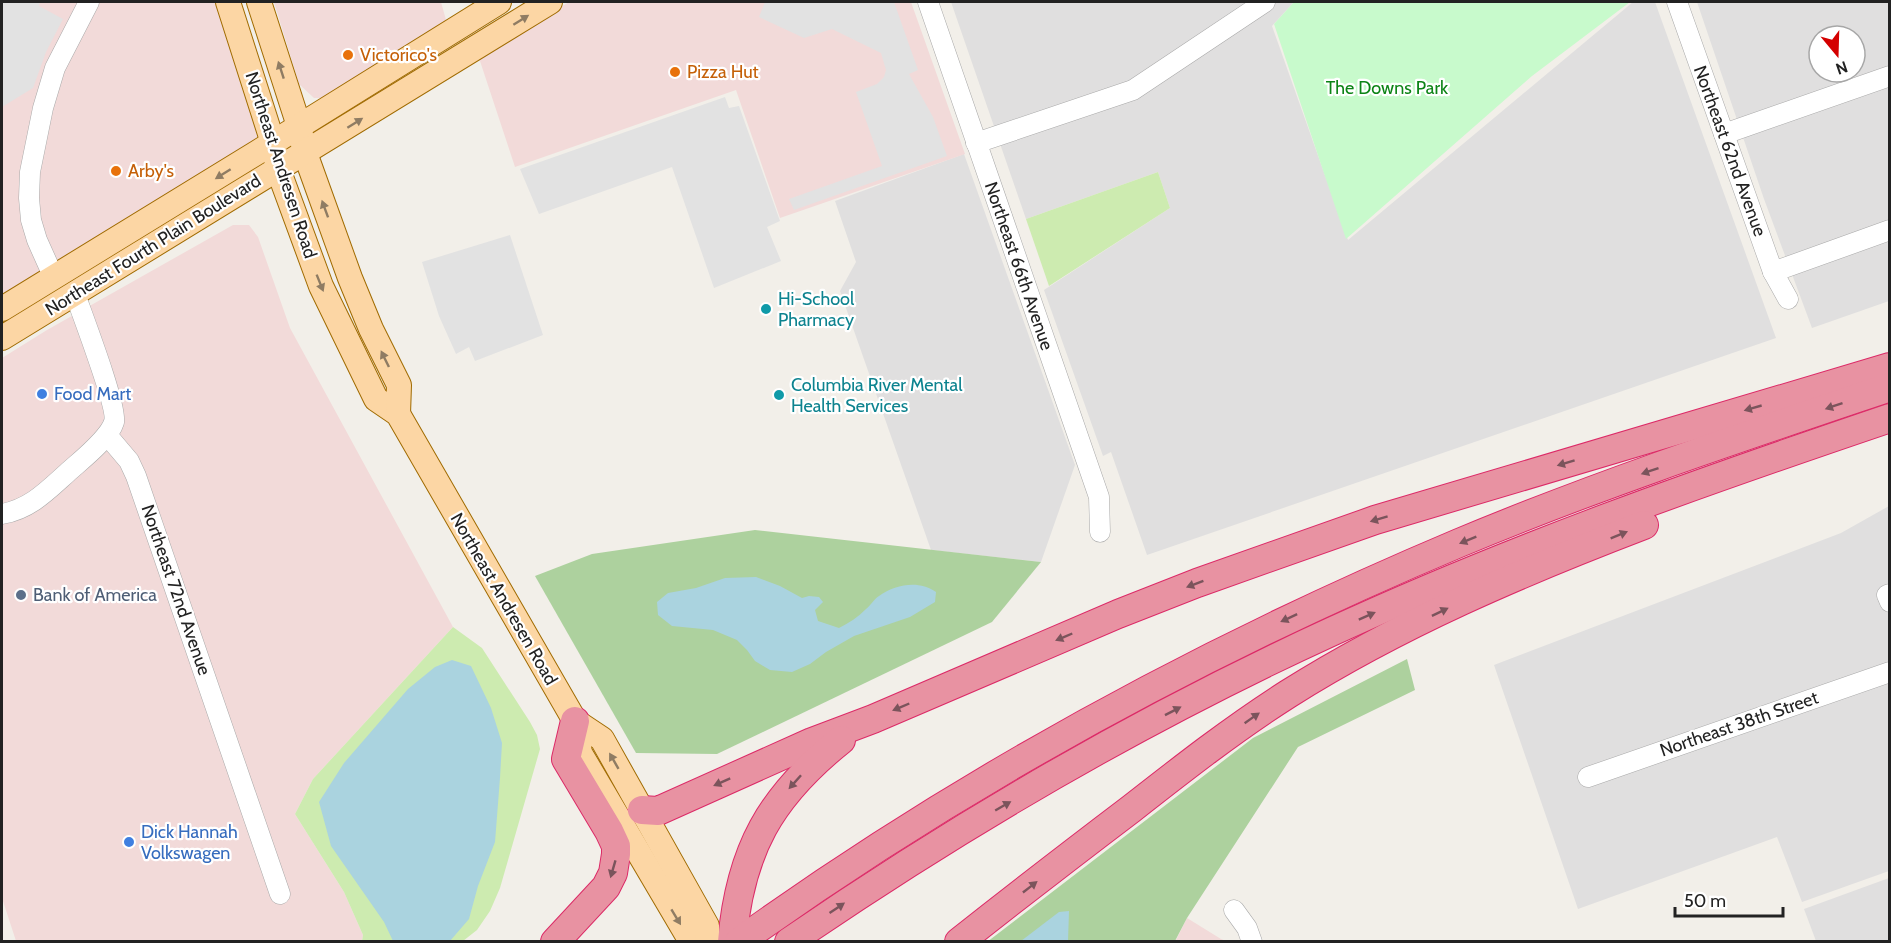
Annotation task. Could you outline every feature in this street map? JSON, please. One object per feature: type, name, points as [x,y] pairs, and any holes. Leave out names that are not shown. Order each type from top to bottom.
[{"type":"highway","points":[[642,810],[658,811],[812,742],[873,719],[1118,614],[1292,549],[1407,510],[1890,368]]},
{"type":"highway","points":[[739,942],[907,828],[1007,767],[1112,708],[1246,638],[1395,570],[1542,510],[1890,387]]},
{"type":"highway","points":[[789,942],[884,878],[1047,780],[1147,724],[1331,632],[1547,540],[1755,464],[1890,418]]},
{"type":"highway","points":[[959,942],[1215,744],[1266,708],[1328,671],[1434,615],[1505,581],[1639,527],[1890,432]]},
{"type":"highway","points":[[732,942],[744,874],[761,829],[776,805],[813,762],[843,738],[873,719]]},
{"type":"highway","points":[[555,942],[606,887],[613,873],[616,854],[616,846],[609,831],[566,759],[575,721]]},
{"type":"main road","name":"Northeast Andresen Road","points":[[228,2],[273,143],[278,169],[321,286],[365,380],[376,399],[398,414],[575,721],[580,753],[667,903],[689,938],[694,942]]},
{"type":"main road","name":"Northeast Andresen Road","points":[[259,2],[299,126],[305,153],[350,278],[371,329],[399,385],[398,414]]},
{"type":"main road","name":"Northeast Fourth Plain Boulevard","points":[[2,309],[499,2]]},
{"type":"main road","name":"Northeast Fourth Plain Boulevard","points":[[2,338],[550,2]]},
{"type":"main road","name":"Northeast Andresen Road","points":[[575,721],[602,740],[707,926],[708,942]]},
{"type":"street","points":[[54,278],[31,220],[30,172],[49,86],[62,51],[89,2]]},
{"type":"street","name":"Northeast 66th Avenue","points":[[928,2],[1099,497],[1100,532]]},
{"type":"street","points":[[976,143],[1133,90],[1264,2]]},
{"type":"street","name":"Northeast 62nd Avenue","points":[[1677,2],[1773,272],[1788,299]]},
{"type":"street","points":[[1725,134],[1890,76]]},
{"type":"street","points":[[1773,272],[1890,230]]},
{"type":"street","points":[[2,514],[21,509],[41,496],[107,435],[114,421],[114,412],[75,294]]},
{"type":"street","name":"Northeast 72nd Avenue","points":[[107,435],[129,461],[136,476],[280,894]]},
{"type":"street","name":"Northeast 38th Street","points":[[1588,777],[1890,672]]},
{"type":"street","points":[[1234,910],[1252,942]]},
{"type":"shaded area","points":[[2,2],[219,2],[259,126],[254,144],[2,301]]},
{"type":"shaded area","points":[[2,2],[40,2],[39,6],[63,19],[46,52],[33,88],[2,107]]},
{"type":"shaded area","points":[[274,2],[441,2],[446,20],[323,98],[314,98],[299,84]]},
{"type":"shaded area","points":[[569,2],[911,2],[965,154],[780,218],[736,90],[515,167],[479,58]]},
{"type":"shaded area","points":[[765,2],[894,2],[918,70],[909,74],[933,117],[947,156],[794,210],[789,199],[882,166],[856,92],[877,84],[884,77],[886,70],[881,53],[832,29],[804,38],[759,17]]},
{"type":"shaded area","points":[[951,2],[1294,2],[1272,26],[1348,240],[1633,2],[1655,2],[1776,338],[1147,555],[1111,452],[1103,456],[1044,290],[1170,208],[1158,172],[1026,219]]},
{"type":"shaded area","points":[[1697,2],[1889,2],[1889,301],[1812,328],[1764,199]]},
{"type":"shaded area","points":[[725,97],[729,108],[739,106],[780,221],[767,227],[781,261],[714,288],[672,167],[539,214],[520,169]]},
{"type":"shaded area","points":[[964,154],[1075,465],[1041,562],[931,550],[840,291],[856,262],[835,201]]},
{"type":"shaded area","points":[[233,225],[249,225],[258,237],[290,328],[453,627],[313,779],[295,814],[344,892],[363,935],[362,941],[16,941],[2,898],[2,358],[47,330]]},
{"type":"shaded area","points":[[510,235],[543,335],[475,361],[469,347],[456,354],[439,316],[422,262]]},
{"type":"shaded area","points":[[1889,506],[1889,871],[1802,902],[1777,837],[1578,909],[1494,665],[1841,533]]},
{"type":"shaded area","points":[[1889,878],[1889,941],[1816,941],[1804,909]]},
{"type":"shaded area","points":[[1187,918],[1221,939],[1226,941],[1175,942]]},
{"type":"green space","name":"The Downs Park","points":[[1294,2],[1630,2],[1532,76],[1346,239],[1274,24]]},
{"type":"green space","points":[[1158,172],[1170,208],[1049,286],[1026,219]]},
{"type":"green space","points":[[755,530],[1041,562],[992,622],[717,754],[636,753],[535,576],[592,554]]},
{"type":"green space","points":[[453,627],[482,648],[530,722],[537,735],[540,749],[500,888],[490,911],[477,930],[463,941],[362,941],[363,935],[344,892],[295,814],[313,779]]},
{"type":"green space","points":[[1407,659],[1415,690],[1298,747],[1187,918],[1175,941],[987,942],[1253,738]]},
{"type":"water","points":[[756,577],[802,598],[819,597],[823,602],[815,610],[818,621],[839,628],[860,615],[879,596],[900,586],[915,585],[929,588],[936,592],[935,602],[910,617],[854,636],[810,664],[792,672],[770,670],[755,661],[737,640],[713,630],[672,626],[658,615],[657,602],[668,593],[696,588],[725,578]]},
{"type":"water","points":[[452,660],[471,666],[491,708],[502,743],[495,842],[478,886],[469,919],[450,941],[393,941],[384,922],[331,846],[319,802],[344,763],[408,689],[435,667]]},
{"type":"water","points":[[1069,911],[1068,941],[1021,941],[1059,912]]},
{"type":"place","name":"Victorico's","points":[[348,55]]},
{"type":"place","name":"Pizza Hut","points":[[675,72]]},
{"type":"place","name":"Arby's","points":[[116,171]]},
{"type":"place","name":"Hi-School Pharmacy","points":[[766,309]]},
{"type":"place","name":"Food Mart","points":[[42,394]]},
{"type":"place","name":"Columbia River Mental Health Services","points":[[779,395]]},
{"type":"place","name":"Bank of America","points":[[21,595]]},
{"type":"place","name":"Dick Hannah Volkswagen","points":[[129,842]]}]
